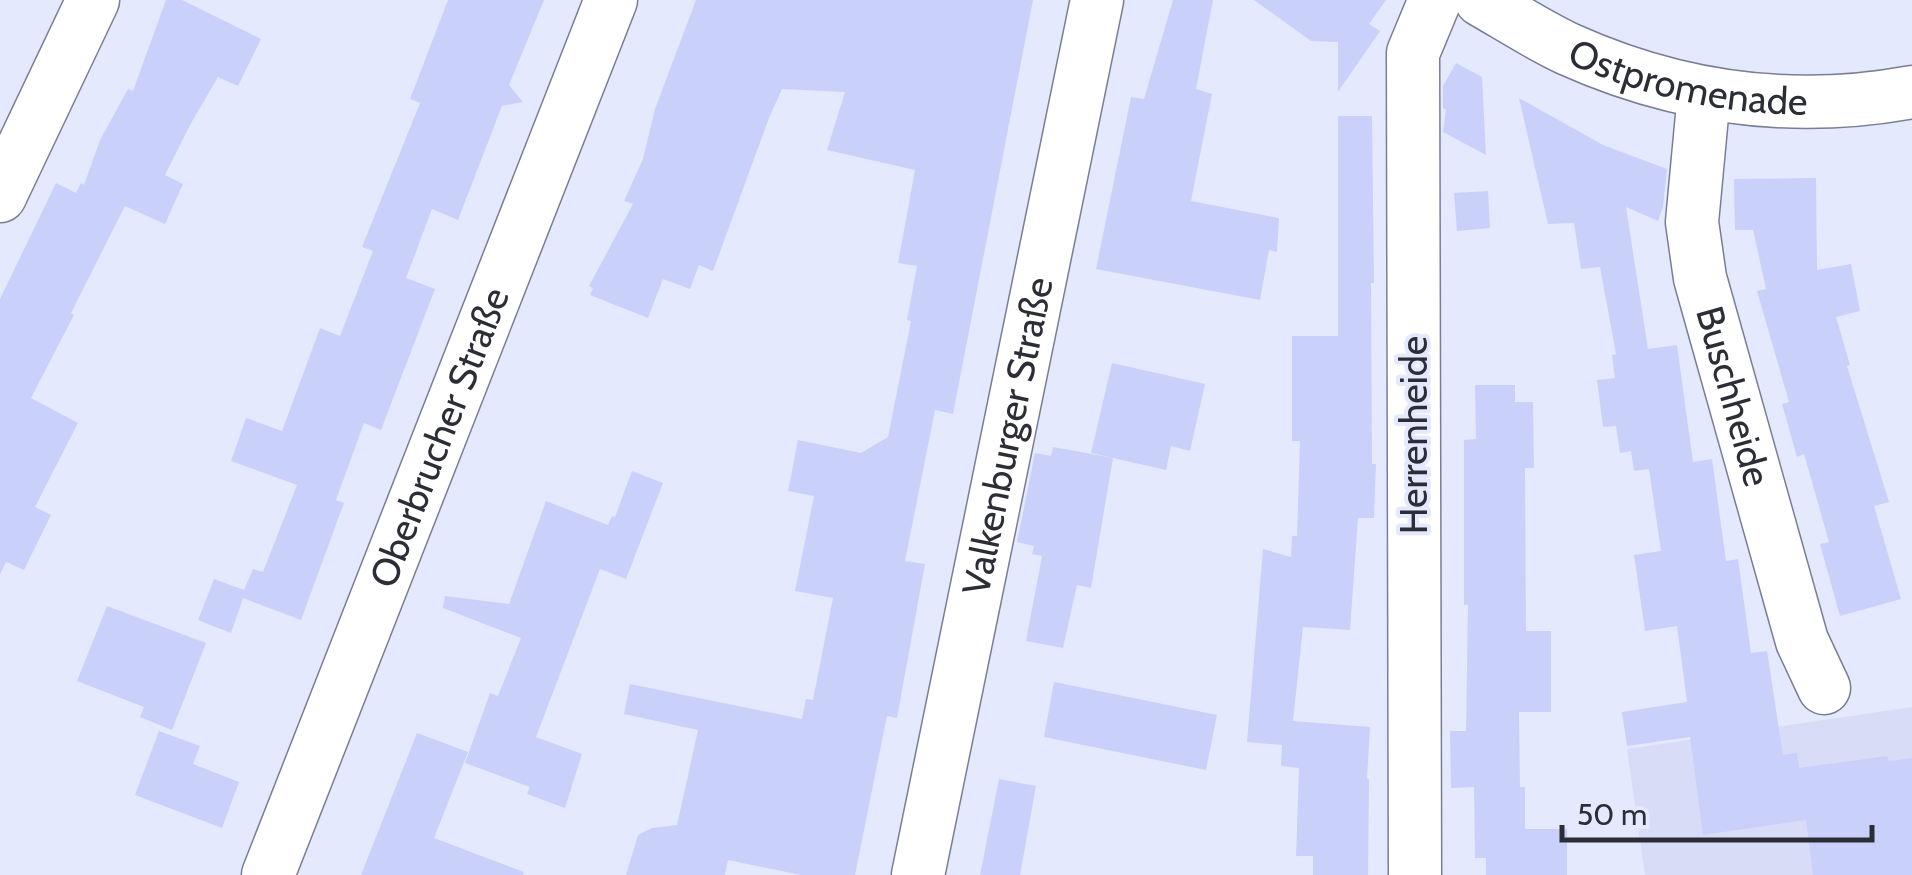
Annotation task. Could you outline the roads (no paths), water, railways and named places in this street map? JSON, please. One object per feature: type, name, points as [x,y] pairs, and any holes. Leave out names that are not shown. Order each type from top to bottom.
[{"type":"street","points":[[0,196],[93,0]]},
{"type":"street","name":"Oberbrucher Straße","points":[[268,875],[611,0]]},
{"type":"street","name":"Valkenburger Straße","points":[[918,875],[1097,0]]},
{"type":"street","name":"Herrenheide","points":[[1415,875],[1412,53],[1435,0]]},
{"type":"street","name":"Ostpromenade","points":[[1481,0],[1565,48],[1644,80],[1704,94],[1762,102],[1825,102],[1912,92]]},
{"type":"street","name":"Buschheide","points":[[1704,94],[1692,222],[1700,278],[1802,640],[1824,688]]}]
